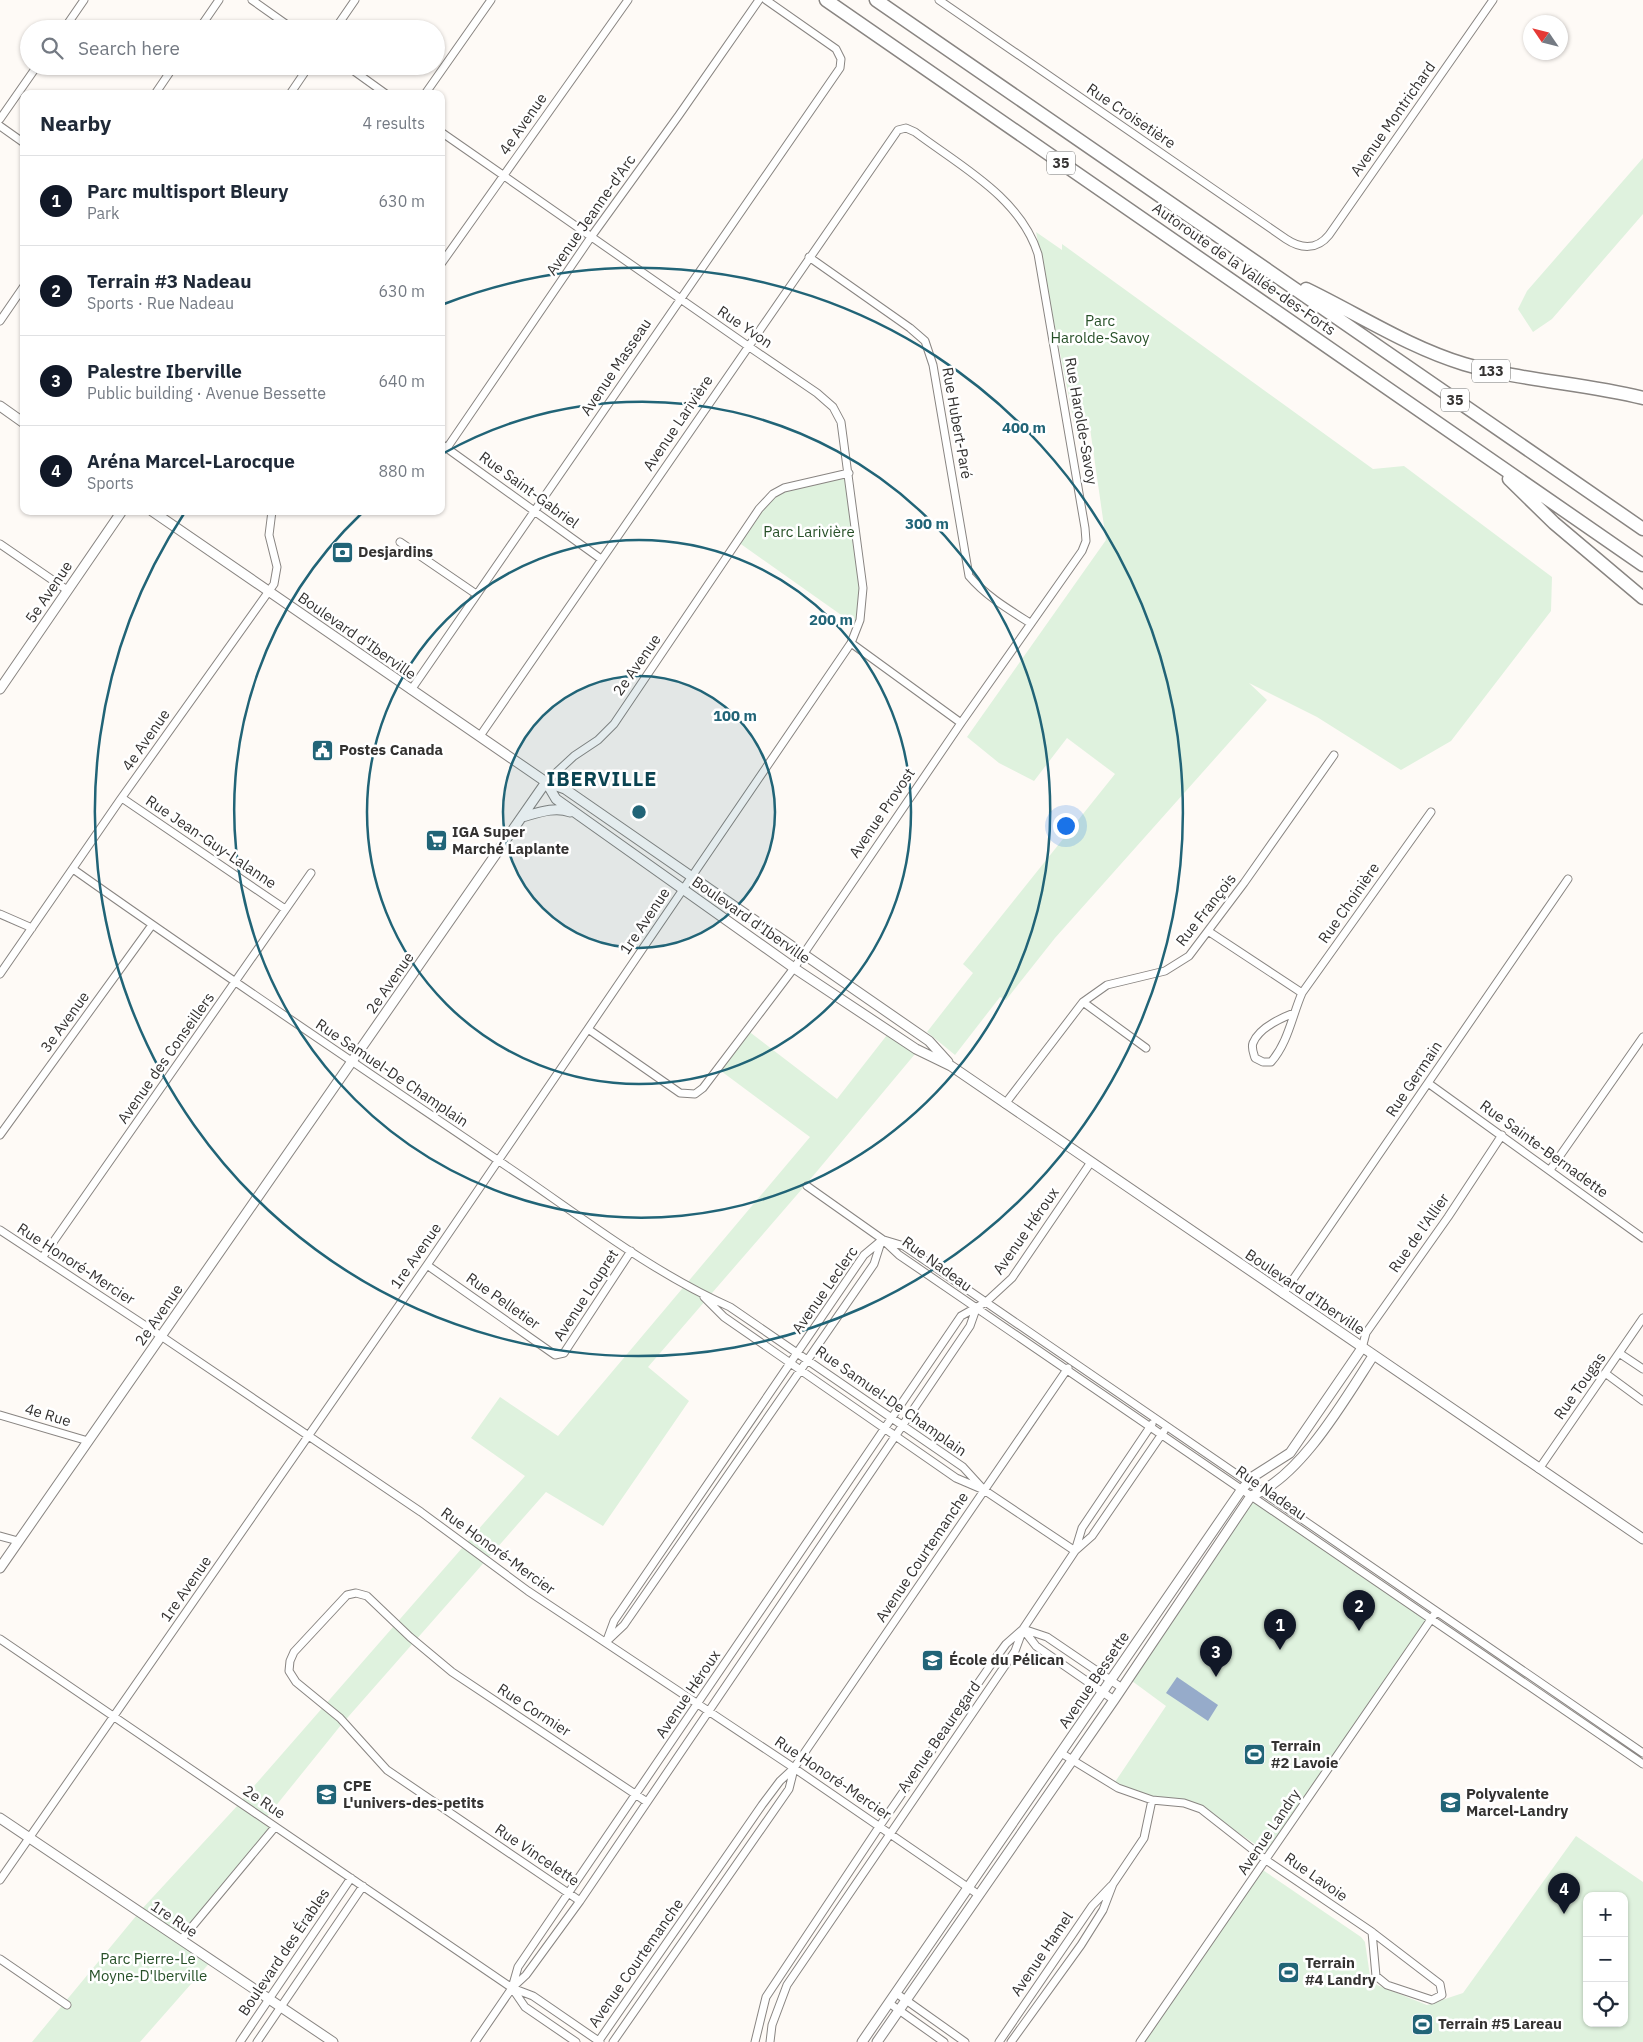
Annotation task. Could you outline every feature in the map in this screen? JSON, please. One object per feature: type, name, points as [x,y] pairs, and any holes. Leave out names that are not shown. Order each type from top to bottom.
[{"type":"highway","name":"Autoroute de la Vallée-des-Forts","points":[[826,0],[1643,565]]},
{"type":"highway","name":"Autoroute de la Vallée-des-Forts","points":[[876,0],[1643,529]]},
{"type":"highway","name":"133","points":[[1268,270],[1349,310],[1400,338],[1462,363],[1504,374],[1643,398]]},
{"type":"highway","points":[[1484,454],[1554,523],[1643,598]]},
{"type":"street","points":[[70,20],[84,0]]},
{"type":"street","points":[[205,20],[219,0]]},
{"type":"street","points":[[252,0],[280,20]]},
{"type":"street","points":[[341,20],[355,0]]},
{"type":"street","points":[[445,66],[492,0]]},
{"type":"street","name":"4e Avenue","points":[[445,258],[628,0]]},
{"type":"street","name":"Avenue Jeanne-d'Arc","points":[[445,445],[759,0]]},
{"type":"street","name":"Avenue Masseau","points":[[411,690],[838,70],[841,59],[836,48],[766,0]]},
{"type":"street","name":"Rue Croisetière","points":[[939,0],[1286,239],[1300,246],[1311,246]]},
{"type":"street","name":"Avenue Montrichard","points":[[1311,246],[1324,240],[1334,229],[1492,0]]},
{"type":"street","points":[[20,90],[31,75]]},
{"type":"street","points":[[158,90],[168,75]]},
{"type":"street","points":[[293,90],[303,75]]},
{"type":"street","points":[[360,75],[380,90]]},
{"type":"street","points":[[428,90],[439,75]]},
{"type":"street","points":[[0,119],[20,90]]},
{"type":"street","points":[[0,126],[20,140]]},
{"type":"street","name":"Avenue Larivière","points":[[480,736],[809,257],[898,130],[903,128]]},
{"type":"street","name":"Rue Harolde-Savoy","points":[[903,128],[915,132],[1000,196],[1018,215],[1032,238],[1038,254],[1044,282],[1085,528],[1085,543]]},
{"type":"street","name":"Rue Yvon","points":[[445,135],[679,299],[817,392],[833,407],[842,422],[863,588],[860,620],[851,643]]},
{"type":"street","name":"Rue Hubert-Paré","points":[[809,257],[925,340],[933,365],[953,473],[966,565],[970,576],[975,584],[990,597],[1030,623]]},
{"type":"street","points":[[0,321],[20,292]]},
{"type":"street","points":[[0,406],[20,420]]},
{"type":"street","name":"Rue Saint-Gabriel","points":[[445,447],[601,559]]},
{"type":"street","name":"2e Avenue","points":[[0,1568],[546,782],[574,756],[598,740],[614,724],[759,509],[784,488],[849,473]]},
{"type":"street","name":"5e Avenue","points":[[0,689],[119,515]]},
{"type":"street","name":"Boulevard d'Iberville","points":[[158,515],[546,782],[565,789],[692,876],[929,1041],[951,1066]]},
{"type":"street","name":"4e Avenue","points":[[0,974],[274,584],[277,567],[269,535],[272,515]]},
{"type":"street","points":[[400,542],[476,594]]},
{"type":"street","name":"Avenue Provost","points":[[588,1029],[680,1093],[695,1094],[703,1088],[794,968],[1085,543]]},
{"type":"street","points":[[0,544],[67,590]]},
{"type":"street","points":[[851,643],[961,722]]},
{"type":"street","name":"1re Avenue","points":[[0,1880],[427,1265],[851,643]]},
{"type":"street","name":"Rue François","points":[[1005,1104],[1083,1002],[1107,985],[1164,971],[1189,956],[1244,883],[1334,755]]},
{"type":"street","name":"Boulevard d'Iberville","points":[[546,782],[556,799],[794,968],[916,1049],[951,1066],[1643,1539]]},
{"type":"street","name":"Rue Jean-Guy-Lalanne","points":[[122,798],[285,909]]},
{"type":"street","points":[[522,817],[564,809],[578,815]]},
{"type":"street","name":"Rue Choinière","points":[[1294,1013],[1281,1017],[1261,1033],[1253,1043],[1255,1058],[1263,1062],[1271,1062],[1277,1054],[1294,1013],[1302,993],[1431,812]]},
{"type":"street","name":"Rue Samuel-De Champlain","points":[[73,869],[351,1063],[631,1251],[700,1294],[730,1307],[963,1467],[984,1490]]},
{"type":"street","name":"Avenue des Conseillers","points":[[42,1258],[236,983],[311,873]]},
{"type":"street","name":"Rue Germain","points":[[1283,1294],[1568,879]]},
{"type":"street","points":[[0,914],[32,928]]},
{"type":"street","name":"3e Avenue","points":[[0,1134],[152,925]]},
{"type":"street","points":[[1208,931],[1302,993]]},
{"type":"street","points":[[1083,1002],[1146,1048]]},
{"type":"street","points":[[1550,1170],[1643,1036]]},
{"type":"street","name":"Rue Sainte-Bernadette","points":[[1428,1083],[1643,1238]]},
{"type":"street","name":"Rue de l'Allier","points":[[1362,1348],[1366,1333],[1448,1217],[1502,1136]]},
{"type":"street","name":"Avenue Héroux","points":[[512,1988],[518,1967],[961,1316],[986,1302],[1012,1278],[1090,1162]]},
{"type":"street","points":[[807,1186],[882,1239]]},
{"type":"street","name":"Rue Honoré-Mercier","points":[[0,1230],[161,1336],[421,1512],[528,1592],[794,1768],[979,1895]]},
{"type":"street","name":"Rue Nadeau","points":[[882,1239],[904,1246],[1167,1426],[1245,1486],[1251,1496],[1643,1764]]},
{"type":"street","name":"Rue Nadeau","points":[[882,1239],[899,1255],[1066,1370],[1162,1434],[1245,1486],[1262,1492],[1643,1752]]},
{"type":"street","name":"Avenue Leclerc","points":[[606,1642],[614,1621],[742,1432],[864,1255],[882,1239]]},
{"type":"street","name":"Avenue Leclerc","points":[[606,1642],[624,1625],[874,1264],[882,1239]]},
{"type":"street","name":"Avenue Loupret","points":[[564,1353],[631,1251]]},
{"type":"street","name":"Rue Pelletier","points":[[427,1265],[554,1355],[564,1353]]},
{"type":"street","name":"Rue Samuel-De Champlain","points":[[700,1294],[724,1317],[956,1478],[984,1490],[1075,1551]]},
{"type":"street","name":"Avenue Héroux","points":[[475,2042],[512,1988],[526,1975],[580,1901],[970,1326],[976,1308]]},
{"type":"street","name":"Rue Tougas","points":[[1539,1469],[1643,1318]]},
{"type":"street","name":"Avenue Bessette","points":[[862,2042],[1245,1486],[1254,1476],[1290,1453],[1362,1348]]},
{"type":"street","points":[[1619,1353],[1643,1369]]},
{"type":"street","points":[[1251,1496],[1262,1492],[1296,1464],[1336,1414],[1373,1356]]},
{"type":"street","name":"Avenue Courtemanche","points":[[599,2042],[780,1781],[794,1768],[1072,1361]]},
{"type":"street","points":[[1605,1374],[1643,1401]]},
{"type":"street","points":[[1323,1406],[1336,1414]]},
{"type":"street","name":"4e Rue","points":[[0,1415],[88,1441]]},
{"type":"street","name":"Avenue Beauregard","points":[[1075,1551],[1082,1528],[1156,1419]]},
{"type":"street","name":"Avenue Beauregard","points":[[770,2042],[772,2025],[787,1985],[1015,1651],[1023,1629],[1075,1551],[1092,1536],[1167,1426]]},
{"type":"street","points":[[742,1432],[753,1440]]},
{"type":"street","name":"Avenue Bessette","points":[[877,2042],[1114,1700],[1251,1496]]},
{"type":"street","points":[[0,1536],[18,1542]]},
{"type":"street","points":[[794,1561],[806,1568]]},
{"type":"street","points":[[645,1575],[654,1582]]},
{"type":"street","name":"Rue Cormier","points":[[340,1718],[296,1682],[289,1671],[290,1662],[294,1652],[347,1595],[356,1593],[367,1596],[410,1637],[452,1672],[647,1802]]},
{"type":"street","name":"Avenue Landry","points":[[1140,2042],[1436,1612]]},
{"type":"street","points":[[1023,1629],[1047,1637],[1122,1688]]},
{"type":"street","points":[[1023,1629],[1036,1646],[1114,1700]]},
{"type":"street","name":"Avenue Beauregard","points":[[756,2042],[766,1997],[879,1827],[990,1666],[1006,1644],[1023,1629]]},
{"type":"street","points":[[1469,1646],[1475,1638]]},
{"type":"street","name":"2e Rue","points":[[0,1639],[512,1988],[532,1996],[599,2042]]},
{"type":"street","points":[[1555,1704],[1561,1696]]},
{"type":"street","name":"Rue Vincelette","points":[[340,1718],[387,1770],[580,1901]]},
{"type":"street","points":[[1622,1749],[1627,1741]]},
{"type":"street","name":"Rue Lavoie","points":[[1061,1753],[1118,1788],[1152,1800],[1184,1803],[1201,1809],[1266,1860],[1372,1932],[1440,1984],[1442,1995],[1432,2000],[1387,1985],[1376,1976],[1372,1932]]},
{"type":"street","name":"Avenue Courtemanche","points":[[613,2042],[789,1790],[794,1768]]},
{"type":"street","name":"Avenue Hamel","points":[[999,2042],[1092,1906],[1113,1884],[1144,1838],[1152,1800]]},
{"type":"street","name":"1re Rue","points":[[0,1818],[333,2042]]},
{"type":"street","points":[[181,1940],[275,1827]]},
{"type":"street","points":[[604,1842],[615,1849]]},
{"type":"street","name":"Boulevard des Érables","points":[[240,2042],[351,1878]]},
{"type":"street","name":"Avenue Hamel","points":[[1011,2042],[1081,1945],[1103,1910],[1113,1884]]},
{"type":"street","name":"Boulevard des Érables","points":[[257,2042],[363,1886]]},
{"type":"street","name":"Avenue Courtemanche","points":[[697,1899],[708,1906]]},
{"type":"street","points":[[798,1949],[806,1956]]},
{"type":"street","points":[[0,1959],[67,2005]]},
{"type":"street","name":"2e Rue","points":[[512,1988],[525,2007],[576,2042]]},
{"type":"street","points":[[896,1993],[965,2042]]},
{"type":"street","points":[[889,2003],[944,2042]]},
{"type":"green space","points":[[1643,158],[1643,214],[1552,319],[1533,332],[1518,309],[1527,291]]},
{"type":"green space","name":"Parc Harolde-Savoy","points":[[1036,232],[1062,250],[1062,244],[1373,469],[1404,466],[1552,577],[1551,611],[1451,741],[1401,770],[1317,717],[1249,683],[1267,700],[1055,938],[1006,1000],[1000,997],[955,1055],[927,1032],[973,973],[963,964],[1115,774],[1067,738],[1034,781],[999,763],[967,737],[1106,540],[1089,421],[1077,438]]},
{"type":"green space","name":"Parc Larivière","points":[[849,473],[866,593],[861,629],[738,542],[761,509],[776,492]]},
{"type":"green space","points":[[747,1030],[837,1099],[887,1035],[915,1054],[808,1182],[648,1367],[689,1401],[603,1526],[546,1492],[341,1725],[266,1818],[241,1801],[525,1476],[471,1438],[500,1397],[558,1436],[810,1137],[721,1071]]},
{"type":"green space","points":[[1251,1496],[1431,1620],[1267,1852],[1204,1810],[1111,1788],[1166,1706],[1132,1681]]},
{"type":"green space","name":"Parc Pierre-Le Moyne-D'lberville","points":[[238,1805],[271,1826],[181,1939],[213,1959],[140,2042],[32,2042],[141,1910]]},
{"type":"green space","points":[[1576,1836],[1643,1882],[1643,2042],[1137,2042],[1257,1866],[1361,1937],[1365,1942],[1370,1976],[1377,1985],[1427,2005],[1463,1993]]},
{"type":"water","points":[[1177,1677],[1218,1705],[1208,1721],[1166,1693]]},
{"type":"place","name":"Desjardins","points":[[342,552]]},
{"type":"place","name":"Postes Canada","points":[[323,750]]},
{"type":"place","name":"IGA Super Marché Laplante","points":[[436,841]]},
{"type":"place","name":"Terrain #3 Nadeau","points":[[1359,1631]]},
{"type":"place","name":"Parc multisport Bleury","points":[[1280,1650]]},
{"type":"place","name":"École du Pélican","points":[[933,1660]]},
{"type":"place","name":"Palestre Iberville","points":[[1216,1677]]},
{"type":"place","name":"Terrain #2 Lavoie","points":[[1255,1755]]},
{"type":"place","name":"CPE L'univers-des-petits","points":[[327,1795]]},
{"type":"place","name":"Polyvalente Marcel-Landry","points":[[1450,1803]]},
{"type":"place","name":"Aréna Marcel-Larocque","points":[[1564,1914]]},
{"type":"place","name":"Terrain #4 Landry","points":[[1289,1972]]},
{"type":"place","name":"Terrain #5 Lareau","points":[[1422,2024]]},
{"type":"district","name":"IBERVILLE","points":[[602,779]]}]
